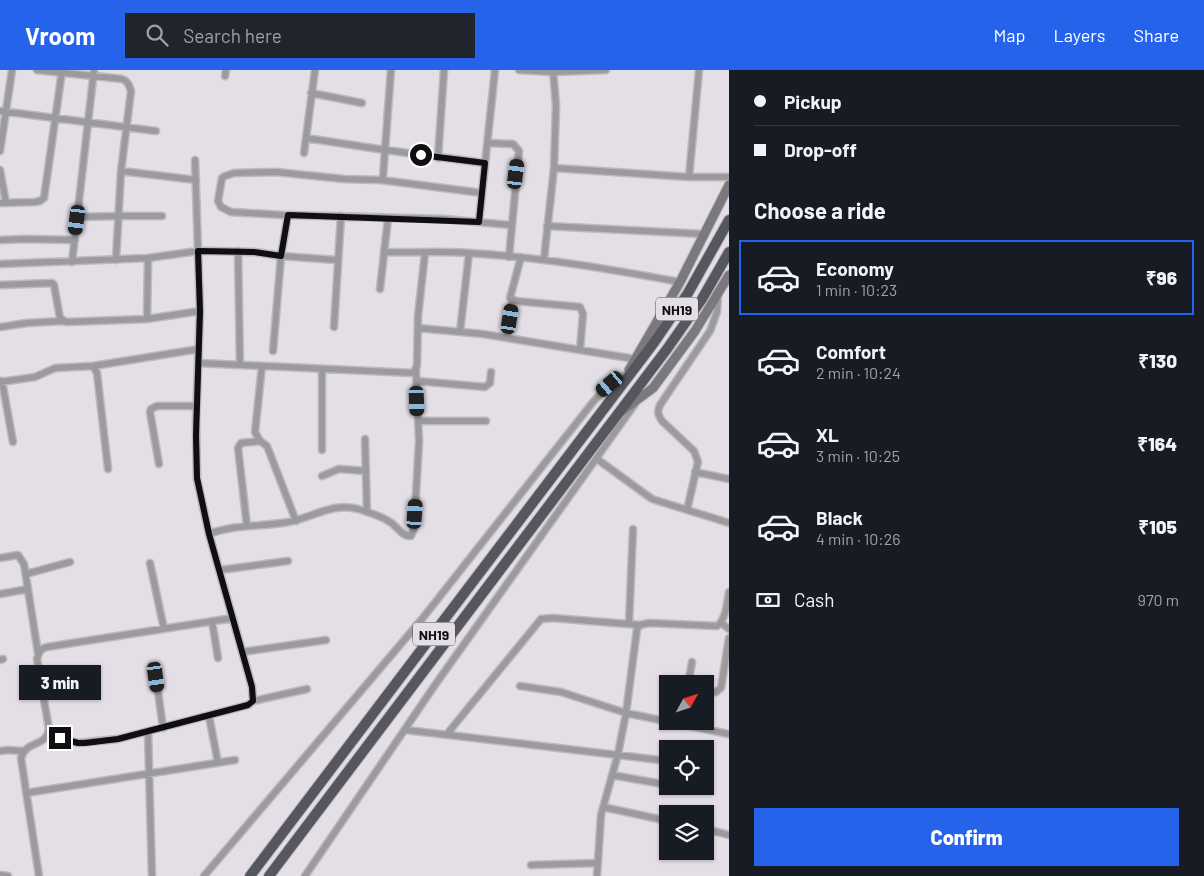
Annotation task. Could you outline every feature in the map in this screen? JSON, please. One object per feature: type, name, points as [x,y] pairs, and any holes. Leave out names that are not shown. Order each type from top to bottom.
[{"type":"highway","name":"NH19","points":[[250,876],[617,393],[688,293],[729,220]]},
{"type":"highway","name":"NH19","points":[[269,876],[667,350],[702,299],[729,252]]},
{"type":"main road","points":[[617,393],[680,282],[729,185]]},
{"type":"main road","points":[[617,414],[653,388],[695,331],[729,275]]},
{"type":"street","points":[[0,151],[3,111],[12,70]]},
{"type":"street","points":[[37,70],[93,73],[126,81],[129,85],[131,91],[128,128],[121,171],[116,260]]},
{"type":"street","points":[[304,153],[315,70]]},
{"type":"street","points":[[381,180],[386,150],[392,70]]},
{"type":"street","points":[[438,158],[444,70]]},
{"type":"street","points":[[479,222],[495,70]]},
{"type":"street","points":[[519,70],[606,70]]},
{"type":"street","points":[[689,177],[699,70]]},
{"type":"street","points":[[544,259],[554,168],[556,105],[553,71]]},
{"type":"street","points":[[0,170],[3,202],[35,202],[44,198],[62,72]]},
{"type":"street","points":[[72,262],[93,73]]},
{"type":"street","points":[[311,94],[362,103]]},
{"type":"street","points":[[3,111],[156,131]]},
{"type":"street","points":[[306,138],[438,158],[485,163]]},
{"type":"street","points":[[488,143],[513,144],[519,151],[509,256]]},
{"type":"street","points":[[195,160],[200,311],[197,478],[209,534],[252,687],[253,701]]},
{"type":"street","points":[[554,168],[729,178]]},
{"type":"street","points":[[121,171],[196,180]]},
{"type":"street","points":[[482,193],[381,180],[344,179],[276,172],[234,173],[225,176],[220,182],[218,200],[221,207],[226,210],[288,215],[479,222],[511,225]]},
{"type":"street","points":[[273,351],[281,256],[288,215]]},
{"type":"street","points":[[77,217],[162,216]]},
{"type":"street","points":[[334,327],[340,216]]},
{"type":"street","points":[[380,289],[388,218]]},
{"type":"street","points":[[547,226],[704,234]]},
{"type":"street","points":[[0,240],[75,240]]},
{"type":"street","points":[[0,264],[148,258],[198,251],[238,251],[337,260]]},
{"type":"street","points":[[238,251],[240,365]]},
{"type":"street","points":[[384,252],[469,253],[544,259],[608,268],[680,282]]},
{"type":"street","points":[[209,534],[222,529],[296,521],[333,508],[349,508],[367,512],[389,522],[408,537],[413,533],[418,468],[416,370],[425,253]]},
{"type":"street","points":[[460,332],[469,253]]},
{"type":"street","points":[[507,338],[512,301],[510,295],[520,257]]},
{"type":"street","points":[[147,320],[148,258]]},
{"type":"street","points":[[0,285],[52,283],[54,285],[58,313],[63,321]]},
{"type":"street","points":[[686,510],[698,462],[694,451],[662,421],[658,416],[658,411],[660,405],[710,331],[717,312],[718,294]]},
{"type":"street","points":[[512,301],[580,307],[583,314],[580,350]]},
{"type":"street","points":[[0,327],[63,321],[75,323],[147,320],[200,311]]},
{"type":"street","points":[[418,328],[507,338],[635,359]]},
{"type":"street","points":[[13,442],[1,382],[35,377],[55,368],[93,366],[198,349]]},
{"type":"street","points":[[198,363],[410,373],[416,370]]},
{"type":"street","points":[[93,366],[97,373],[108,469]]},
{"type":"street","points":[[262,366],[255,432],[267,446],[296,521]]},
{"type":"street","points":[[322,370],[322,450]]},
{"type":"street","points":[[416,381],[485,387],[490,383],[491,372]]},
{"type":"street","points":[[204,876],[415,626],[593,402],[610,384],[627,374]]},
{"type":"street","points":[[305,876],[435,685],[638,400]]},
{"type":"street","points":[[160,464],[151,409],[157,406],[197,406]]},
{"type":"street","points":[[418,420],[486,421]]},
{"type":"street","points":[[365,439],[367,512]]},
{"type":"street","points":[[247,526],[238,448],[241,443],[260,440]]},
{"type":"street","points":[[597,459],[645,495],[729,523]]},
{"type":"street","points":[[322,476],[339,469],[366,471]]},
{"type":"street","points":[[696,472],[729,479]]},
{"type":"street","points":[[629,624],[633,529]]},
{"type":"street","points":[[0,558],[18,555],[24,564],[49,729],[45,739],[28,746],[22,751],[20,758],[39,876]]},
{"type":"street","points":[[220,570],[288,561]]},
{"type":"street","points":[[26,574],[70,562]]},
{"type":"street","points":[[150,563],[164,629]]},
{"type":"street","points":[[0,594],[28,589]]},
{"type":"street","points":[[447,734],[542,619],[553,618],[640,625],[649,623],[717,626],[721,623],[729,592]]},
{"type":"street","points":[[38,653],[47,647],[233,618]]},
{"type":"street","points":[[212,621],[218,658]]},
{"type":"street","points":[[721,623],[729,630]]},
{"type":"street","points":[[597,876],[599,833],[603,807],[618,754],[626,713],[637,629],[640,625]]},
{"type":"street","points":[[714,692],[720,688],[729,638]]},
{"type":"street","points":[[242,652],[326,640]]},
{"type":"street","points":[[690,675],[692,662]]},
{"type":"street","points":[[156,677],[163,728]]},
{"type":"street","points":[[520,686],[572,694],[626,713],[659,719]]},
{"type":"street","points":[[48,734],[78,743],[118,739],[209,716],[248,705],[253,701],[307,689]]},
{"type":"street","points":[[209,716],[218,763]]},
{"type":"street","points":[[406,730],[659,760]]},
{"type":"street","points":[[712,730],[729,734]]},
{"type":"street","points":[[148,732],[152,876]]},
{"type":"street","points":[[0,751],[22,751]]},
{"type":"street","points":[[26,793],[235,760]]},
{"type":"street","points":[[612,775],[659,783]]},
{"type":"street","points":[[603,807],[659,819]]},
{"type":"street","points":[[714,832],[729,835]]},
{"type":"street","points":[[531,865],[598,863]]},
{"type":"street","points":[[0,875],[8,876]]},
{"type":"route","points":[[60,738],[78,743],[118,739],[248,705],[253,701],[254,694],[209,534],[197,478],[196,436],[200,311],[198,251],[238,251],[281,256],[288,215],[444,219],[479,222],[485,163],[421,155]]}]
